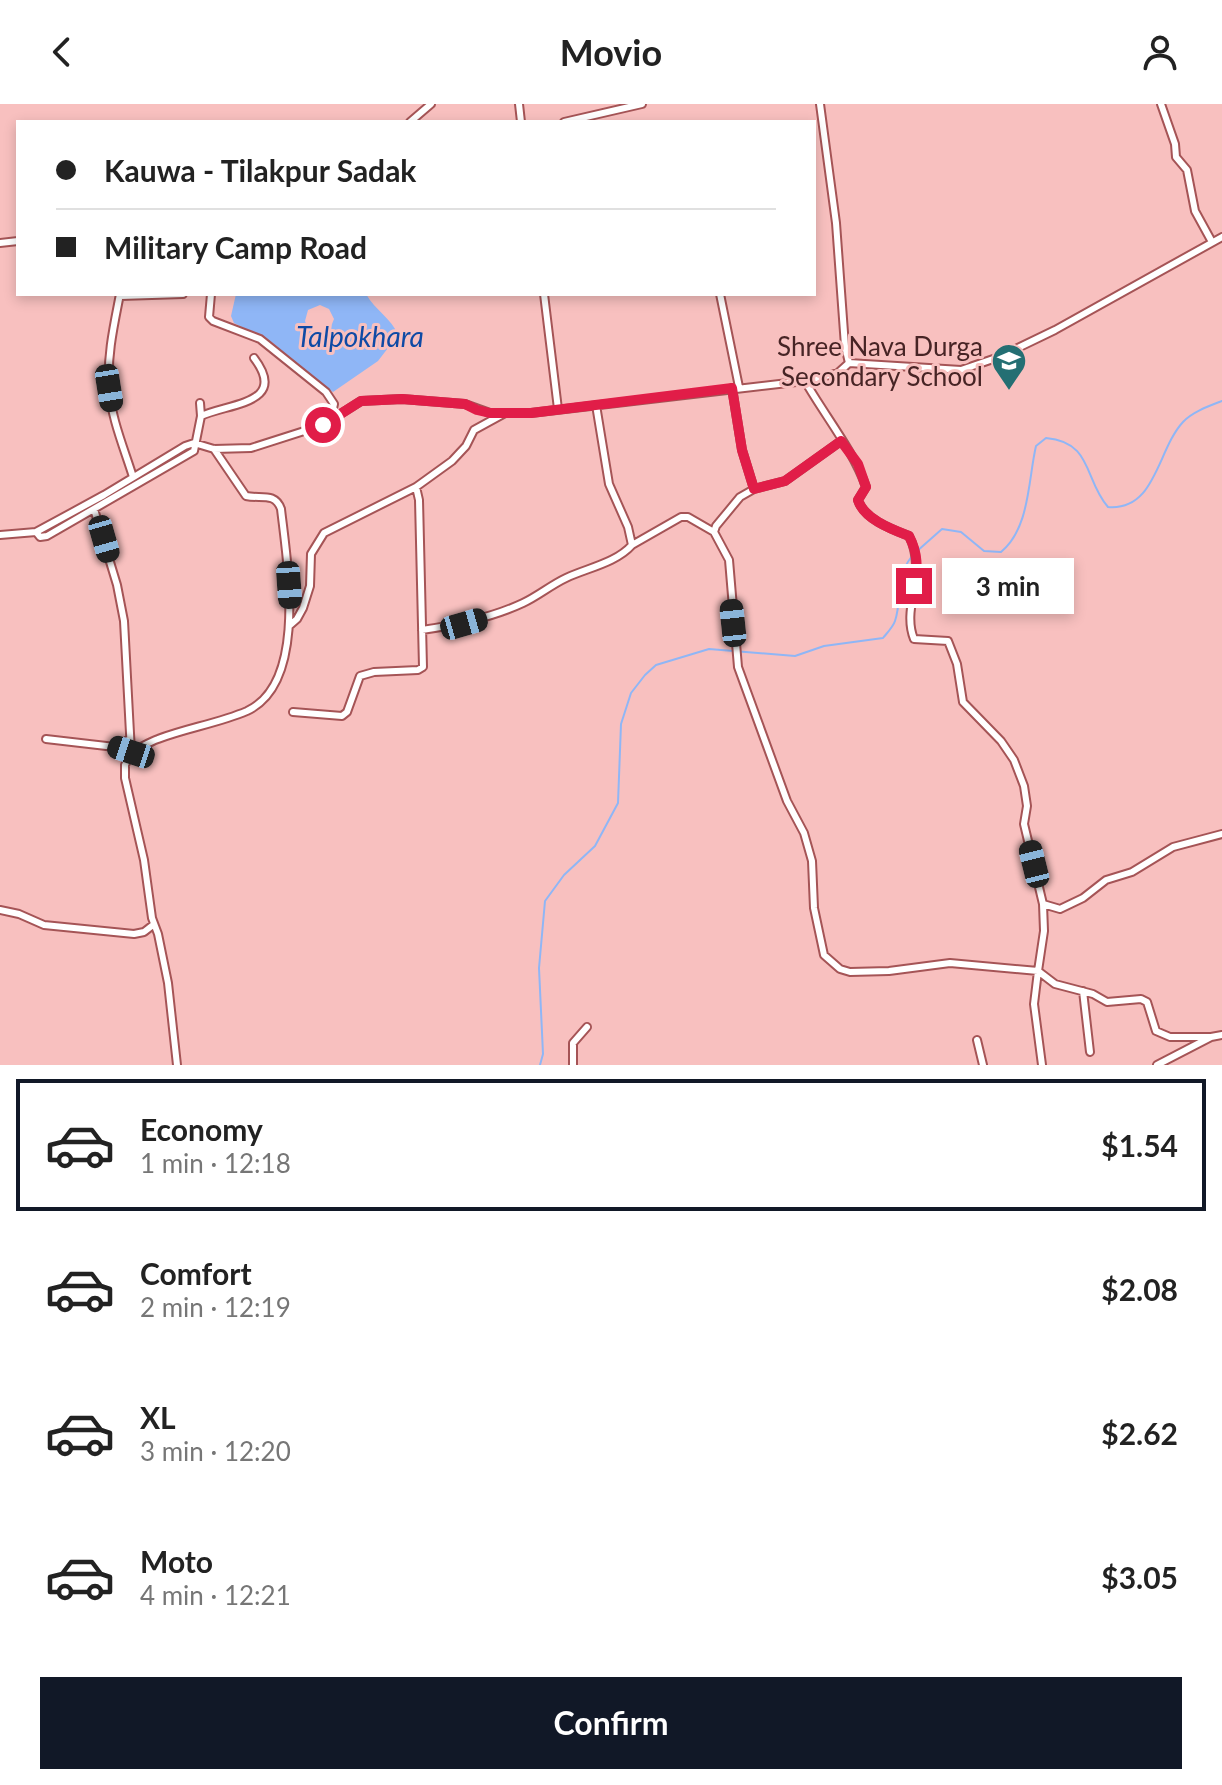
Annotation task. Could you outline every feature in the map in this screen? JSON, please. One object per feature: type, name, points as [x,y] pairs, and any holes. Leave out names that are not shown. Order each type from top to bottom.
[{"type":"street","points":[[412,120],[431,104]]},
{"type":"street","points":[[573,120],[642,104]]},
{"type":"street","points":[[820,104],[836,223],[845,346],[849,363]]},
{"type":"street","points":[[1161,104],[1175,144],[1176,157],[1187,170],[1195,211],[1212,242]]},
{"type":"street","points":[[0,535],[36,532],[194,443],[214,449],[251,448],[330,421],[361,401],[452,403],[490,413],[531,413],[805,381],[838,373],[849,363],[961,370],[999,357],[1055,330],[1222,237]]},
{"type":"street","points":[[120,296],[113,321],[109,388],[113,414],[133,477]]},
{"type":"street","points":[[211,296],[209,317],[213,321],[260,339],[326,392],[334,404],[330,421]]},
{"type":"street","points":[[544,296],[558,409]]},
{"type":"street","points":[[720,296],[742,450],[754,489]]},
{"type":"street","points":[[201,416],[256,398],[266,377],[254,358]]},
{"type":"street","points":[[805,381],[858,464],[866,487],[858,500],[861,509],[891,529],[909,536],[918,563],[911,631],[914,639],[948,641],[957,664],[963,702],[1001,741],[1014,760],[1024,786],[1027,806],[1024,824],[1044,918],[1034,1004],[1042,1065]]},
{"type":"street","points":[[36,532],[40,537],[47,536],[194,451],[201,416],[200,403]]},
{"type":"street","points":[[596,405],[609,484],[631,535],[632,545]]},
{"type":"street","points":[[289,626],[303,608],[310,586],[311,554],[324,533],[416,487],[452,461],[466,446],[474,430],[505,413]]},
{"type":"street","points":[[714,532],[740,497],[754,489],[785,481],[841,441]]},
{"type":"street","points":[[46,739],[115,747],[131,752],[158,739],[249,710],[264,698],[278,677],[291,608],[278,501],[272,497],[246,496],[214,449]]},
{"type":"street","points":[[293,712],[342,716],[347,712],[360,676],[423,667],[419,500],[416,487]]},
{"type":"street","points":[[94,509],[117,585],[124,621],[131,752],[125,765],[125,778],[144,860],[153,925],[158,934],[168,983],[177,1065]]},
{"type":"street","points":[[422,630],[464,624],[523,603],[557,582],[600,564],[681,517],[688,517],[714,532],[729,560],[738,667],[787,801],[804,833],[812,861],[814,908],[824,955],[840,969],[850,972],[889,971],[950,963],[1038,971],[1055,984],[1083,991],[1107,1002],[1141,999],[1147,1002],[1156,1031],[1170,1037],[1222,1035]]},
{"type":"street","points":[[115,747],[130,739]]},
{"type":"street","points":[[1044,918],[1083,898],[1106,880],[1132,872],[1173,847],[1222,834]]},
{"type":"street","points":[[1043,904],[1060,909]]},
{"type":"street","points":[[0,910],[44,925],[134,934],[144,932],[153,925]]},
{"type":"street","points":[[1083,991],[1090,1052]]},
{"type":"street","points":[[573,1065],[573,1043],[587,1027]]},
{"type":"street","points":[[1157,1065],[1211,1037]]},
{"type":"street","points":[[977,1040],[983,1065]]},
{"type":"water","name":"Talpokhara","points":[[236,296],[367,296],[398,335],[378,361],[333,392],[273,343],[234,323],[231,316]],"holes":[[[320,305],[329,309],[334,319],[330,329],[317,334],[308,329],[305,321],[308,310]]]},
{"type":"waterway","points":[[916,552],[942,529],[961,532],[984,551],[1001,552],[1018,530],[1036,446],[1046,438],[1061,441],[1080,454],[1108,507],[1124,506],[1146,489],[1183,422],[1196,412],[1222,401]]},
{"type":"waterway","points":[[540,1065],[543,1054],[539,968],[545,901],[564,875],[595,846],[618,803],[621,724],[631,693],[656,665],[709,649],[795,656],[824,646],[883,638],[895,621],[902,573],[912,556]]},
{"type":"place","name":"Shree Nava Durga Secondary School","points":[[1009,392]]},
{"type":"route","points":[[323,425],[361,401],[402,399],[465,404],[490,413],[531,413],[732,388],[742,450],[754,489],[785,481],[841,441],[858,464],[866,487],[858,500],[861,509],[891,529],[909,536],[913,543],[918,563],[914,586]]}]
